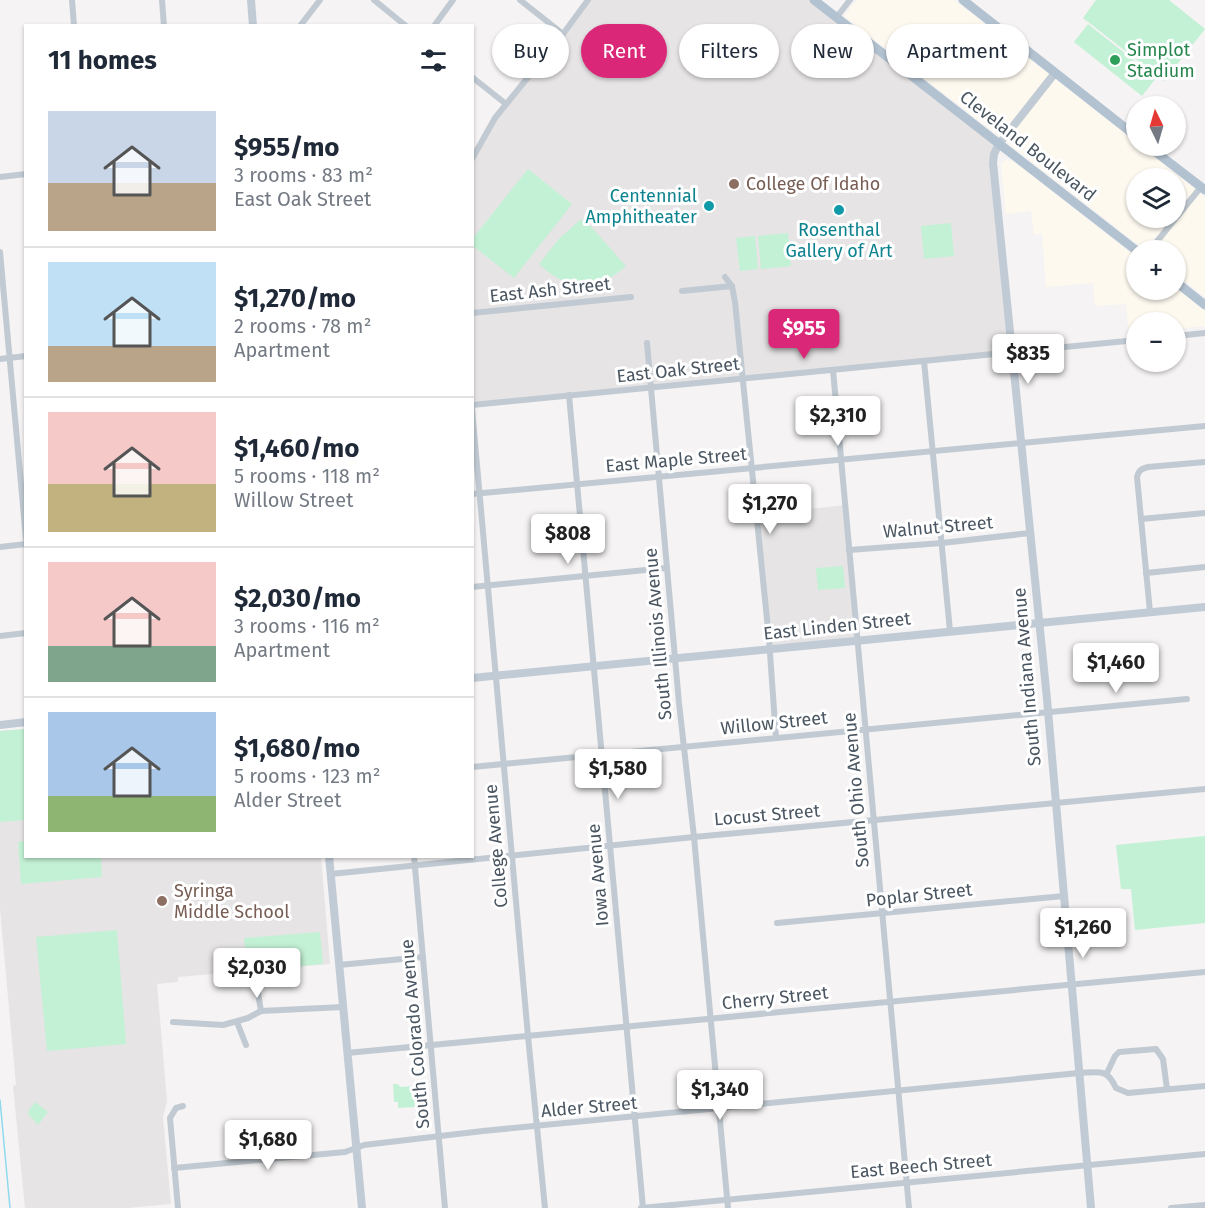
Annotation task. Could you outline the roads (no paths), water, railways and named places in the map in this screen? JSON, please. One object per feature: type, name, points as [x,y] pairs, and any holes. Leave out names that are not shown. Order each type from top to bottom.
[{"type":"main road","points":[[251,0],[253,24]]},
{"type":"main road","name":"Cleveland Boulevard","points":[[814,0],[1126,242]]},
{"type":"main road","points":[[963,0],[1126,128]]},
{"type":"main road","points":[[999,144],[1055,73]]},
{"type":"main road","name":"South Indiana Avenue","points":[[999,144],[993,163],[1048,712],[1091,1208]]},
{"type":"main road","points":[[1161,156],[1203,188]]},
{"type":"main road","points":[[1186,290],[1205,305]]},
{"type":"main road","name":"East Linden Street","points":[[474,678],[1205,607]]},
{"type":"main road","points":[[0,725],[24,722]]},
{"type":"main road","points":[[329,858],[362,1208]]},
{"type":"street","points":[[72,0],[74,24]]},
{"type":"street","points":[[162,0],[164,24]]},
{"type":"street","points":[[302,24],[320,0]]},
{"type":"street","points":[[374,0],[404,24]]},
{"type":"street","points":[[435,24],[453,0]]},
{"type":"street","points":[[520,0],[550,24]]},
{"type":"street","points":[[569,26],[588,0]]},
{"type":"street","points":[[836,18],[850,0]]},
{"type":"street","points":[[474,155],[495,118],[527,78]]},
{"type":"street","points":[[474,79],[506,104]]},
{"type":"street","points":[[0,177],[24,174]]},
{"type":"street","points":[[1159,240],[1203,188]]},
{"type":"street","points":[[0,252],[24,518]]},
{"type":"street","points":[[725,277],[732,286],[734,294],[770,649],[776,738]]},
{"type":"street","points":[[682,291],[732,286]]},
{"type":"street","name":"East Ash Street","points":[[474,313],[630,297]]},
{"type":"street","points":[[1186,335],[1205,333]]},
{"type":"street","name":"East Oak Street","points":[[474,407],[569,395],[1126,341]]},
{"type":"street","name":"South Illinois Avenue","points":[[647,343],[666,568],[694,837],[728,1208]]},
{"type":"street","points":[[0,359],[24,357]]},
{"type":"street","points":[[924,361],[950,631]]},
{"type":"street","name":"South Ohio Avenue","points":[[833,370],[909,1208]]},
{"type":"street","name":"Iowa Avenue","points":[[569,395],[642,1208]]},
{"type":"street","name":"East Maple Street","points":[[476,494],[1205,426]]},
{"type":"street","name":"College Avenue","points":[[474,450],[476,494],[488,585],[545,1208]]},
{"type":"street","points":[[1150,612],[1137,477],[1141,469],[1205,462]]},
{"type":"street","points":[[1141,519],[1205,513]]},
{"type":"street","name":"Walnut Street","points":[[849,550],[1030,533]]},
{"type":"street","points":[[0,547],[24,544]]},
{"type":"street","points":[[1146,573],[1205,567]]},
{"type":"street","points":[[474,587],[666,568]]},
{"type":"street","points":[[0,636],[24,633]]},
{"type":"street","name":"Willow Street","points":[[474,768],[1186,699]]},
{"type":"street","name":"Locust Street","points":[[331,874],[610,845],[1205,789]]},
{"type":"street","name":"South Colorado Avenue","points":[[414,858],[445,1208]]},
{"type":"street","name":"Poplar Street","points":[[777,923],[1064,896]]},
{"type":"street","points":[[339,965],[423,957]]},
{"type":"street","name":"Cherry Street","points":[[347,1053],[1205,972]]},
{"type":"street","points":[[258,993],[261,1011]]},
{"type":"street","points":[[173,1022],[212,1025],[237,1022],[261,1011],[343,1006]]},
{"type":"street","points":[[237,1022],[246,1045]]},
{"type":"street","points":[[1167,1089],[1163,1059],[1156,1049],[1119,1052],[1107,1074],[1116,1088],[1128,1093],[1205,1086]]},
{"type":"street","name":"Alder Street","points":[[174,1168],[345,1152],[364,1145],[537,1126],[1098,1071],[1107,1074]]},
{"type":"street","points":[[178,1208],[170,1118],[173,1111],[183,1106]]},
{"type":"street","name":"East Beech Street","points":[[642,1208],[1205,1154]]},
{"type":"street","points":[[1171,1208],[1205,1205]]},
{"type":"waterway","points":[[0,1100],[10,1208]]},
{"type":"place","name":"Simplot Stadium","points":[[1115,60]]},
{"type":"place","name":"College Of Idaho","points":[[734,184]]},
{"type":"place","name":"Centennial Amphitheater","points":[[709,206]]},
{"type":"place","name":"Rosenthal Gallery of Art","points":[[839,210]]},
{"type":"place","name":"Syringa Middle School","points":[[162,901]]}]
